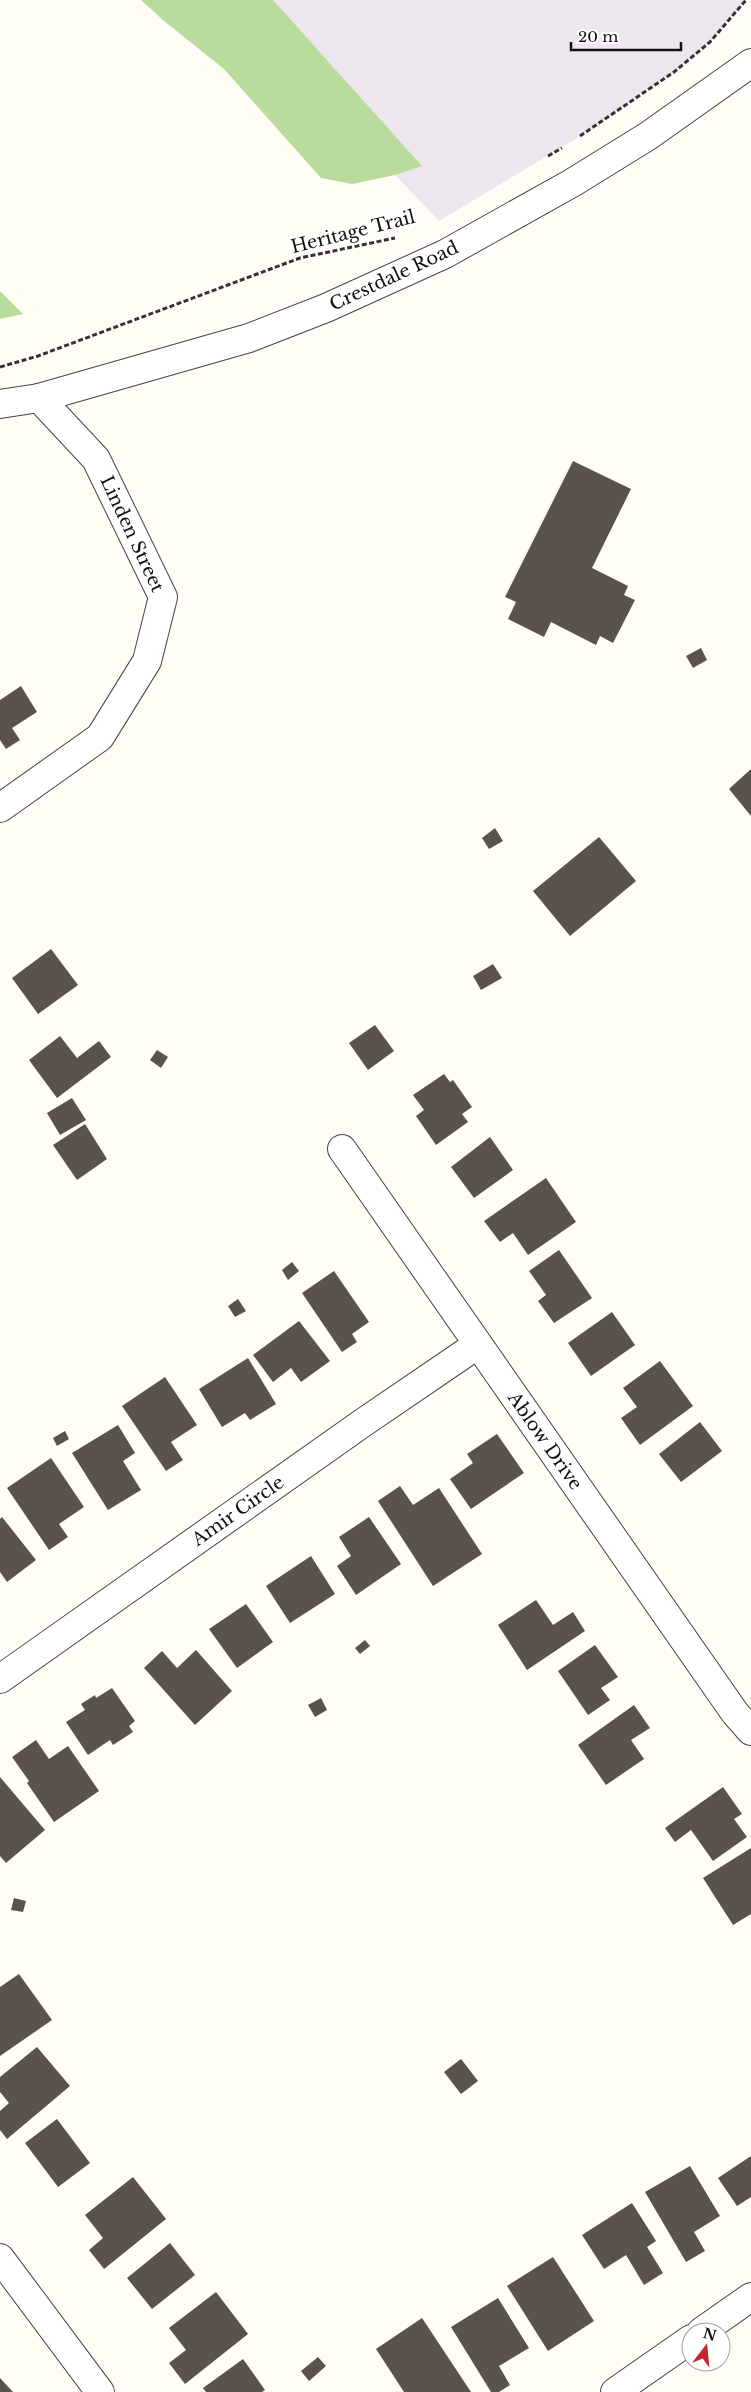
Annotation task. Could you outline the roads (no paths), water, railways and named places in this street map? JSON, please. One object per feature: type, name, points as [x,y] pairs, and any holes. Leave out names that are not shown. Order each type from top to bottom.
[{"type":"street","name":"Crestdale Road","points":[[0,404],[39,398],[249,338],[326,308],[445,254],[572,183],[648,136],[751,63]]},
{"type":"street","name":"Linden Street","points":[[0,808],[100,737],[147,661],[163,597],[96,458],[39,398]]},
{"type":"street","name":"Ablow Drive","points":[[342,1150],[735,1713],[751,1731]]},
{"type":"street","name":"Amir Circle","points":[[0,1679],[364,1422],[477,1345]]},
{"type":"street","points":[[0,2258],[100,2392]]},
{"type":"street","points":[[715,2322],[751,2297]]},
{"type":"street","points":[[615,2392],[681,2346]]}]
